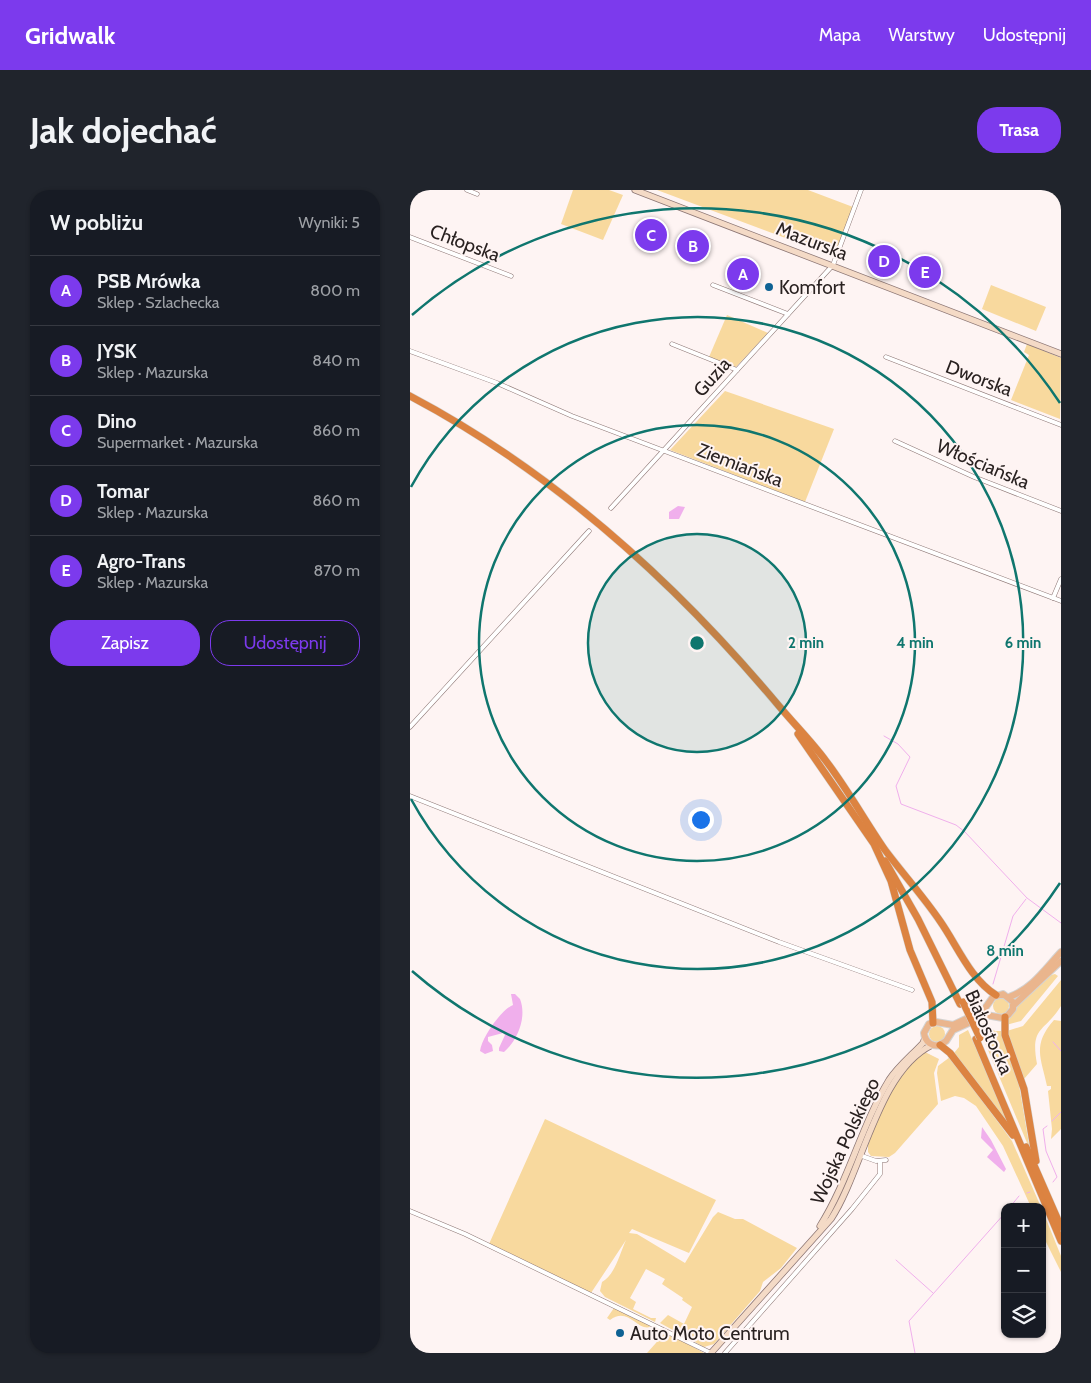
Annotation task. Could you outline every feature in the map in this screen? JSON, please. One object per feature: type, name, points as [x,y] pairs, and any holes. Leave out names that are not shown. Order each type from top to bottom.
[{"type":"highway","points":[[410,396],[472,432],[537,476],[592,518],[652,570],[708,625],[827,762],[884,848],[934,912],[974,973],[996,995]]},
{"type":"highway","points":[[781,708],[874,844],[891,881],[910,950],[932,1002],[933,1023]]},
{"type":"highway","name":"Białostocka","points":[[874,844],[894,873],[962,1003]]},
{"type":"highway","name":"Białostocka","points":[[884,848],[921,915],[978,1038],[1061,1227]]},
{"type":"highway","points":[[1006,1017],[1005,1036],[1026,1100],[1033,1149],[1041,1181]]},
{"type":"highway","name":"Białostocka","points":[[978,1038],[1061,1241]]},
{"type":"highway","points":[[940,1045],[950,1053],[997,1112],[1024,1153]]},
{"type":"main road","name":"Mazurska","points":[[635,190],[1061,354]]},
{"type":"main road","points":[[1009,997],[1022,992],[1034,982],[1061,952]]},
{"type":"main road","points":[[1014,1005],[1009,997],[1003,994],[996,995],[983,1011],[954,1027],[940,1045],[932,1045],[924,1038],[925,1029],[933,1023],[954,1027],[986,1015],[1006,1017],[1011,1013],[1014,1005],[1061,961]]},
{"type":"main road","name":"Wojska Polskiego","points":[[859,1155],[875,1106],[889,1080],[923,1043],[924,1038]]},
{"type":"main road","name":"Wojska Polskiego","points":[[711,1353],[814,1237],[859,1155],[892,1084],[907,1064],[932,1045]]},
{"type":"street","points":[[467,190],[477,194]]},
{"type":"street","points":[[833,265],[861,190]]},
{"type":"street","name":"Chłopska","points":[[410,237],[511,276]]},
{"type":"street","name":"Guzia","points":[[611,508],[833,265]]},
{"type":"street","points":[[713,285],[788,314]]},
{"type":"street","points":[[672,344],[737,370]]},
{"type":"street","name":"Ziemiańska","points":[[410,351],[664,451],[1061,600]]},
{"type":"street","name":"Dworska","points":[[886,356],[1061,425]]},
{"type":"street","name":"Włościańska","points":[[895,441],[974,477],[1061,510]]},
{"type":"street","points":[[410,727],[589,531]]},
{"type":"street","points":[[1053,598],[1061,579]]},
{"type":"street","points":[[410,796],[779,942],[912,990]]},
{"type":"street","points":[[859,1155],[880,1161],[886,1160]]},
{"type":"street","points":[[725,1353],[852,1209],[880,1174],[880,1161]]},
{"type":"street","points":[[410,1212],[466,1234],[711,1353]]},
{"type":"shaded area","points":[[573,190],[609,190],[623,195],[603,240],[561,224]]},
{"type":"shaded area","points":[[657,190],[808,190],[853,207],[834,256]]},
{"type":"shaded area","points":[[991,285],[1046,307],[1036,331],[982,309]]},
{"type":"shaded area","points":[[727,315],[768,333],[736,367],[709,357]]},
{"type":"shaded area","points":[[1027,344],[1061,358],[1060,419],[1011,400],[1029,355],[1024,352]]},
{"type":"shaded area","points":[[725,391],[834,429],[805,502],[670,450]]},
{"type":"shaded area","points":[[678,506],[685,507],[679,519],[669,519],[669,512]]},
{"type":"shaded area","points":[[1055,974],[1058,976],[1021,1021],[1006,1025],[1015,1010],[1026,998],[1051,975]]},
{"type":"shaded area","points":[[1061,980],[1061,1006],[1037,1036],[1035,1052],[1037,1064],[1024,1079],[1007,1031],[1023,1026]]},
{"type":"shaded area","points":[[511,994],[515,994],[520,999],[522,1006],[522,1021],[517,1035],[504,1052],[499,1051],[505,1035],[503,1033],[488,1037],[493,1051],[485,1054],[480,1051],[484,1039],[503,1012],[513,1005]]},
{"type":"shaded area","points":[[1001,998],[1007,1000],[1009,1006],[1007,1012],[1001,1014],[995,1012],[993,1006],[995,1000]]},
{"type":"shaded area","points":[[1054,1020],[1061,1021],[1061,1129],[1051,1139],[1052,1129],[1048,1091],[1051,1089],[1051,1086],[1047,1086],[1040,1052],[1043,1037]]},
{"type":"shaded area","points":[[984,1023],[995,1031],[1001,1031],[1019,1085],[1030,1150],[978,1026]]},
{"type":"shaded area","points":[[937,1026],[943,1028],[945,1034],[943,1040],[937,1042],[931,1040],[929,1034],[931,1028]]},
{"type":"shaded area","points":[[968,1030],[1010,1126],[954,1053],[959,1047],[959,1035]]},
{"type":"shaded area","points":[[925,1052],[939,1059],[934,1073],[938,1104],[895,1153],[889,1157],[871,1156],[868,1152],[868,1145],[889,1094],[904,1072]]},
{"type":"shaded area","points":[[950,1057],[1012,1141],[1039,1203],[1029,1203],[1003,1146],[976,1106],[964,1098],[955,1096],[941,1101],[937,1073],[938,1066]]},
{"type":"shaded area","points":[[545,1119],[716,1200],[689,1253],[632,1229],[629,1233],[637,1234],[685,1263],[718,1212],[735,1219],[743,1219],[797,1248],[781,1268],[763,1282],[760,1291],[714,1344],[704,1347],[660,1323],[668,1315],[684,1324],[692,1307],[682,1300],[683,1298],[662,1284],[665,1279],[646,1269],[630,1298],[636,1302],[633,1309],[651,1318],[656,1318],[655,1322],[605,1297],[600,1291],[602,1282],[607,1279],[614,1269],[626,1240],[591,1293],[489,1244]]},
{"type":"shaded area","points":[[982,1127],[1006,1169],[1004,1172],[987,1157],[993,1150],[981,1138]]},
{"type":"shaded area","points":[[1046,1219],[1061,1256],[1061,1272],[1046,1242]]},
{"type":"shaded area","points":[[614,1308],[649,1324],[650,1327],[641,1326],[622,1316],[616,1316],[610,1320],[607,1318]]},
{"type":"shaded area","points":[[664,1334],[679,1339],[704,1353],[647,1353]]},
{"type":"waterway","points":[[884,736],[898,744],[910,757],[896,786],[901,804],[956,825],[965,832],[1027,898],[1061,923]]},
{"type":"waterway","points":[[993,984],[1013,916],[1026,899]]},
{"type":"waterway","points":[[1053,1042],[1061,1051]]},
{"type":"waterway","points":[[1052,1121],[1061,1112]]},
{"type":"waterway","points":[[1047,1126],[1043,1129],[1046,1151],[1057,1177],[1053,1182]]},
{"type":"waterway","points":[[1013,1203],[1019,1196]]},
{"type":"waterway","points":[[915,1353],[909,1321],[1001,1218]]},
{"type":"waterway","points":[[896,1260],[933,1293]]},
{"type":"place","name":"Dino","points":[[651,235]]},
{"type":"place","name":"JYSK","points":[[693,246]]},
{"type":"place","name":"Tomar","points":[[884,261]]},
{"type":"place","name":"Agro-Trans","points":[[925,272]]},
{"type":"place","name":"PSB Mrówka","points":[[743,274]]},
{"type":"place","name":"Komfort","points":[[769,287]]},
{"type":"place","name":"Auto Moto Centrum","points":[[620,1333]]}]
